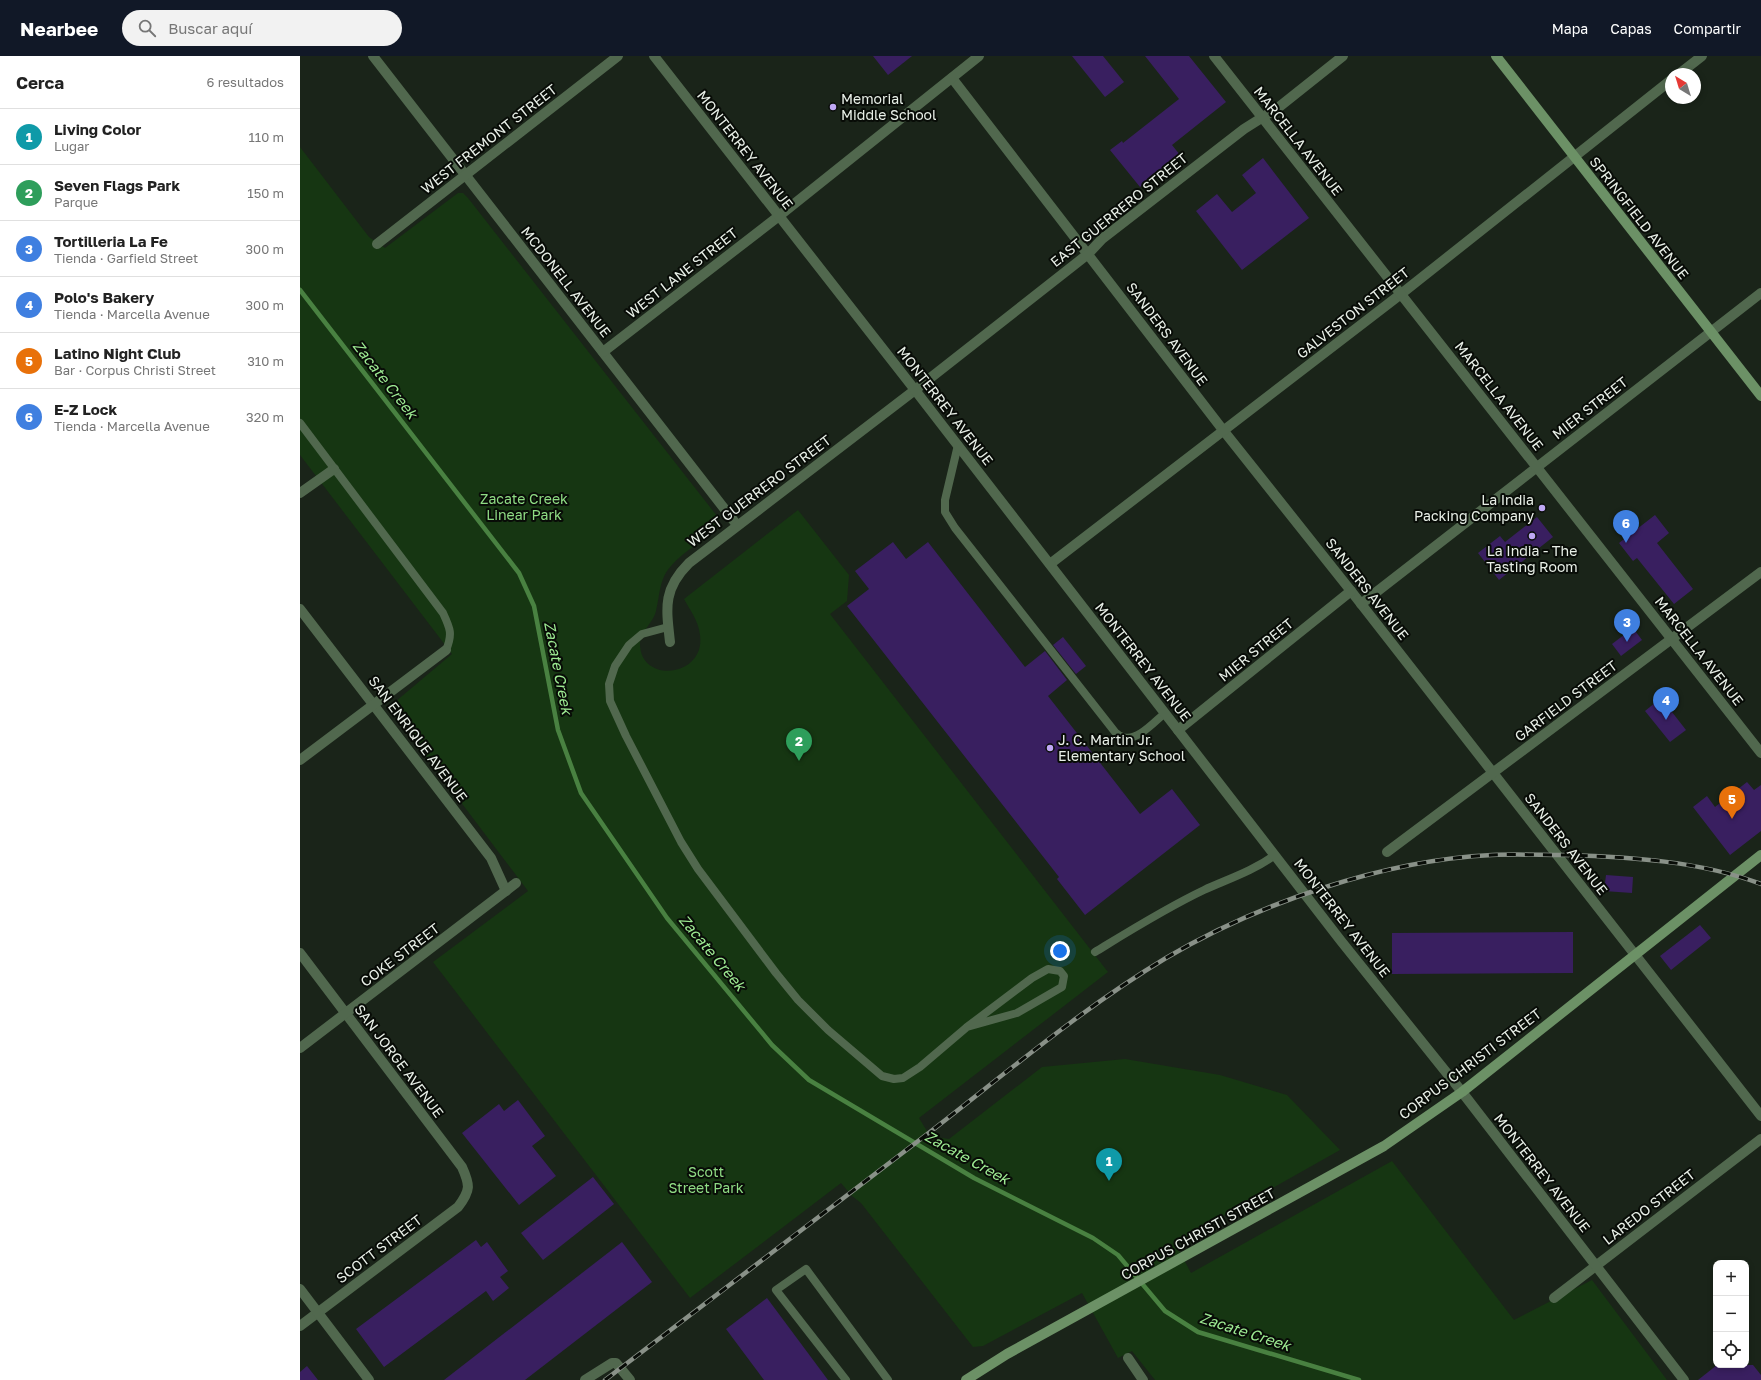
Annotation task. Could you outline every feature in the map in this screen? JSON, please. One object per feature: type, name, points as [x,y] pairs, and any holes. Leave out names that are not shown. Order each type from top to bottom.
[{"type":"main road","name":"SPRINGFIELD AVENUE","points":[[1496,56],[1761,396]]},
{"type":"main road","name":"CORPUS CHRISTI STREET","points":[[966,1380],[1007,1354],[1384,1146],[1462,1092],[1634,954],[1761,855]]},
{"type":"street","name":"MCDONELL AVENUE","points":[[373,56],[737,525]]},
{"type":"street","name":"WEST FREMONT STREET","points":[[377,244],[618,56]]},
{"type":"street","name":"MONTERREY AVENUE","points":[[654,56],[958,445],[1275,855],[1462,1092],[1684,1380]]},
{"type":"street","name":"WEST LANE STREET","points":[[603,352],[980,56]]},
{"type":"street","name":"MARCELLA AVENUE","points":[[1214,56],[1261,118],[1761,753]]},
{"type":"street","name":"EAST GUERRERO STREET","points":[[915,390],[1088,254],[1102,239],[1244,129],[1278,107],[1343,56]]},
{"type":"street","points":[[1687,68],[1702,56]]},
{"type":"street","name":"SANDERS AVENUE","points":[[952,78],[1223,430],[1351,591],[1761,1116]]},
{"type":"street","name":"GALVESTON STREET","points":[[1050,564],[1401,294],[1665,85]]},
{"type":"street","name":"MIER STREET","points":[[1361,604],[1761,293]]},
{"type":"street","name":"WEST GUERRERO STREET","points":[[670,642],[667,611],[670,588],[677,574],[689,562],[915,390]]},
{"type":"street","points":[[300,493],[334,469]]},
{"type":"street","name":"GARFIELD STREET","points":[[1387,852],[1761,572]]},
{"type":"street","name":"MIER STREET","points":[[1178,730],[1351,591]]},
{"type":"street","name":"SAN ENRIQUE AVENUE","points":[[300,609],[491,858],[506,891]]},
{"type":"street","points":[[300,760],[446,650]]},
{"type":"street","name":"COKE STREET","points":[[300,1048],[516,883]]},
{"type":"street","name":"SAN JORGE AVENUE","points":[[300,953],[462,1167],[468,1180],[469,1189]]},
{"type":"street","name":"LAREDO STREET","points":[[1554,1298],[1761,1139]]},
{"type":"street","name":"SCOTT STREET","points":[[300,1326],[458,1207],[469,1189]]},
{"type":"street","points":[[300,1289],[369,1380]]},
{"type":"street","points":[[1128,1358],[1143,1380]]},
{"type":"street","points":[[585,1380],[608,1364],[616,1363],[630,1380]]},
{"type":"lane","points":[[300,423],[443,613],[449,625],[451,638],[446,650]]},
{"type":"lane","points":[[958,445],[944,512],[955,528],[1115,732],[1123,738],[1132,738],[1165,713]]},
{"type":"lane","points":[[668,627],[642,634],[629,645],[615,666],[609,684],[610,701],[626,736],[681,842],[718,896],[798,1000],[828,1030],[882,1076],[894,1079],[903,1078],[920,1067],[967,1028],[1032,978],[1048,969],[1060,971],[1064,976],[1062,986],[1017,1012],[967,1028]]},
{"type":"lane","points":[[1095,952],[1152,917],[1204,890],[1257,868],[1275,855]]},
{"type":"lane","points":[[846,1380],[776,1290],[806,1268],[888,1380]]},
{"type":"green space","name":"Zacate Creek Linear Park","points":[[300,147],[369,237],[385,248],[458,193],[463,193],[717,516],[719,523],[718,527],[676,561],[664,576],[660,587],[655,615],[642,635],[640,643],[643,656],[650,665],[660,670],[672,670],[683,667],[693,660],[699,649],[700,635],[696,621],[684,599],[798,510],[849,575],[847,601],[830,614],[1108,972],[919,1118],[930,1136],[949,1139],[1042,1067],[1125,1059],[1220,1075],[1287,1095],[1340,1150],[1175,1243],[1191,1273],[1392,1161],[1514,1320],[1592,1280],[1667,1380],[1155,1380],[1132,1351],[1118,1358],[1082,1293],[983,1346],[973,1347],[861,1203],[852,1196],[841,1183],[690,1298],[433,962],[528,891],[389,707],[452,654],[300,455]]},
{"type":"building","points":[[873,56],[912,56],[888,75]]},
{"type":"building","points":[[1072,56],[1103,56],[1124,82],[1105,97]]},
{"type":"building","points":[[1145,56],[1189,56],[1226,102],[1172,145],[1180,155],[1140,187],[1110,150],[1122,141],[1123,143],[1179,99]]},
{"type":"building","points":[[1263,158],[1309,218],[1242,270],[1196,211],[1217,194],[1232,212],[1256,193],[1242,175]]},
{"type":"building","points":[[1655,515],[1669,533],[1657,543],[1693,589],[1674,604],[1637,558],[1633,561],[1619,543]]},
{"type":"building","points":[[1537,517],[1553,537],[1499,580],[1478,553],[1500,536],[1505,542]]},
{"type":"building","points":[[893,542],[906,559],[928,542],[1025,667],[1045,651],[1067,680],[1048,696],[1140,814],[1172,789],[1200,825],[1085,915],[1057,879],[1059,877],[847,606],[869,589],[855,571]]},
{"type":"building","points":[[1633,628],[1642,640],[1621,656],[1612,644]]},
{"type":"building","points":[[1063,637],[1086,666],[1076,674],[1053,645]]},
{"type":"building","points":[[1661,698],[1686,730],[1670,742],[1645,711]]},
{"type":"building","points":[[1747,782],[1754,790],[1761,785],[1761,831],[1730,855],[1693,807],[1707,796],[1715,807]]},
{"type":"building","points":[[1606,875],[1633,877],[1632,893],[1604,891]]},
{"type":"building","points":[[1700,925],[1711,938],[1671,970],[1660,956]]},
{"type":"building","points":[[1573,932],[1573,973],[1392,974],[1392,933]]},
{"type":"building","points":[[518,1100],[545,1136],[532,1146],[556,1176],[519,1205],[462,1133],[499,1104],[504,1111]]},
{"type":"building","points":[[593,1177],[614,1204],[543,1260],[521,1233]]},
{"type":"building","points":[[476,1240],[481,1247],[487,1242],[508,1271],[500,1277],[509,1288],[493,1301],[486,1291],[384,1367],[356,1329]]},
{"type":"building","points":[[622,1242],[652,1282],[525,1380],[444,1380]]},
{"type":"building","points":[[767,1298],[828,1380],[764,1380],[726,1329]]},
{"type":"building","points":[[1749,1365],[1753,1365],[1761,1375],[1761,1380],[1698,1380],[1713,1368],[1749,1368]]},
{"type":"building","points":[[307,1366],[318,1380],[300,1380],[300,1372]]},
{"type":"waterway","name":"Zacate Creek","points":[[300,290],[519,573],[534,606],[558,730],[581,793],[667,918],[772,1045],[809,1080],[974,1178],[1093,1238],[1118,1255],[1165,1311],[1198,1332],[1359,1380]]},
{"type":"railway","points":[[605,1380],[1074,1020],[1166,958],[1241,919],[1323,888],[1366,875],[1409,865],[1492,855],[1565,855],[1639,859],[1689,865],[1714,870],[1761,884]]},
{"type":"place","name":"Memorial Middle School","points":[[833,107]]},
{"type":"place","name":"La India Packing Company","points":[[1542,508]]},
{"type":"place","name":"La India - The Tasting Room","points":[[1532,536]]},
{"type":"place","name":"E-Z Lock","points":[[1626,543]]},
{"type":"place","name":"Tortilleria La Fe","points":[[1627,642]]},
{"type":"place","name":"Polo's Bakery","points":[[1666,720]]},
{"type":"place","name":"J. C. Martin Jr. Elementary School","points":[[1050,748]]},
{"type":"place","name":"Seven Flags Park","points":[[799,761]]},
{"type":"place","name":"Latino Night Club","points":[[1732,819]]},
{"type":"place","name":"Living Color","points":[[1109,1181]]},
{"type":"park label","name":"Scott Street Park","points":[[706,1180]]}]
